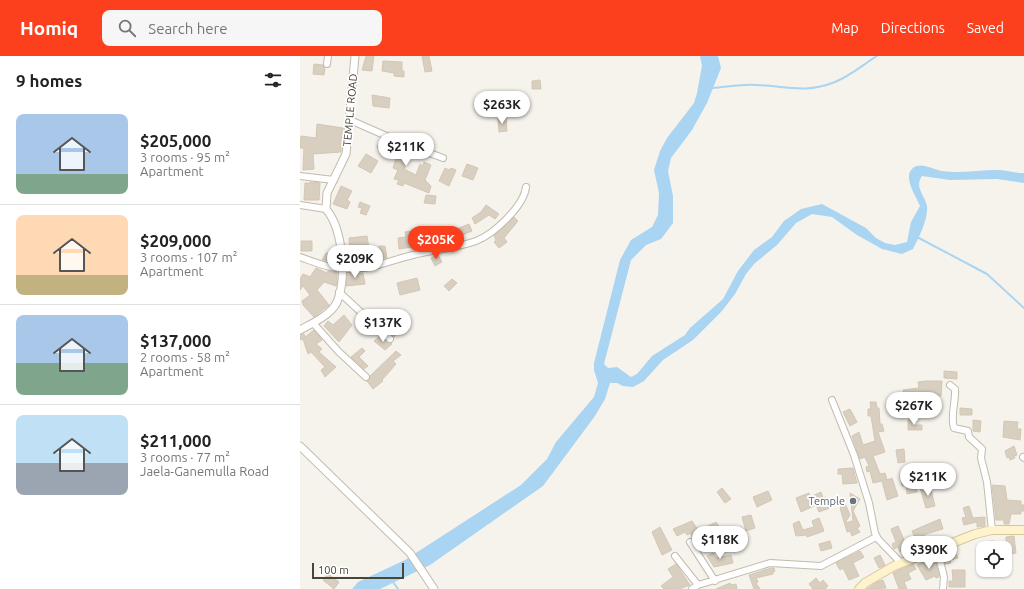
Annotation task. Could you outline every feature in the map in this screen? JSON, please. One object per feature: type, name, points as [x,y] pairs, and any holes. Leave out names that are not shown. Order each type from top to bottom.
[{"type":"main road","points":[[859,589],[865,583],[901,563],[975,534],[992,530],[1024,530]]},
{"type":"street","points":[[327,64],[328,56]]},
{"type":"street","name":"TEMPLE ROAD","points":[[326,209],[327,193],[346,154],[355,56]]},
{"type":"street","points":[[350,120],[400,142],[443,158]]},
{"type":"street","points":[[300,176],[334,180]]},
{"type":"street","points":[[300,257],[328,267],[342,269],[378,266],[417,254],[476,241],[489,233],[513,212],[525,194],[526,187]]},
{"type":"street","points":[[300,205],[326,209],[330,214],[341,245],[342,269],[337,302],[313,324],[300,330]]},
{"type":"street","points":[[339,292],[390,339]]},
{"type":"street","points":[[313,324],[339,352],[366,377]]},
{"type":"street","points":[[950,385],[955,389],[956,397],[952,423],[954,428],[968,431],[969,437],[982,449],[981,458],[987,482],[992,530]]},
{"type":"street","points":[[832,400],[854,455],[876,536],[901,563]]},
{"type":"street","points":[[300,446],[410,553],[434,589]]},
{"type":"street","points":[[692,589],[698,585],[770,563],[821,566],[876,536]]},
{"type":"street","points":[[690,542],[715,581]]},
{"type":"street","points":[[937,549],[944,577],[943,589]]},
{"type":"street","points":[[675,556],[698,585]]},
{"type":"water","points":[[700,56],[718,56],[721,68],[707,103],[692,130],[671,158],[668,171],[673,196],[673,223],[661,239],[646,245],[631,260],[604,364],[608,368],[617,367],[631,377],[637,374],[652,356],[685,335],[690,328],[723,299],[738,271],[754,250],[772,237],[784,221],[801,209],[822,204],[866,228],[876,238],[885,243],[895,245],[907,242],[911,222],[920,206],[911,187],[909,177],[912,169],[915,167],[930,167],[948,172],[1004,170],[1024,173],[1024,183],[997,179],[950,180],[922,176],[919,184],[927,206],[926,217],[923,228],[913,249],[902,254],[882,249],[857,235],[832,217],[812,214],[796,223],[777,245],[754,264],[722,311],[693,340],[663,360],[644,381],[633,387],[610,383],[605,399],[595,416],[543,486],[430,565],[380,589],[352,589],[358,582],[405,560],[521,485],[547,459],[556,442],[594,397],[598,383],[594,370],[594,363],[620,260],[631,240],[652,227],[658,215],[659,193],[654,170],[660,151],[667,138],[694,103],[702,66]]},
{"type":"building","points":[[366,56],[374,56],[372,71],[362,70]]},
{"type":"building","points":[[422,56],[429,56],[432,71],[425,72]]},
{"type":"building","points":[[383,61],[402,62],[404,77],[394,76],[394,73],[382,71]]},
{"type":"building","points":[[314,64],[323,65],[325,68],[324,75],[313,74]]},
{"type":"building","points":[[540,80],[541,89],[532,89],[532,81]]},
{"type":"building","points":[[372,95],[390,98],[389,108],[373,106]]},
{"type":"building","points":[[506,118],[507,131],[499,132],[498,119]]},
{"type":"building","points":[[317,124],[343,128],[341,152],[313,154],[314,169],[303,170],[304,148],[300,148],[301,136],[316,138]]},
{"type":"building","points":[[382,139],[413,152],[404,169],[416,175],[420,164],[423,166],[424,162],[431,165],[425,180],[431,186],[429,193],[404,183],[403,186],[397,184],[399,180],[394,179],[398,170],[393,168],[396,158],[384,153],[377,147]]},
{"type":"building","points":[[366,154],[378,161],[371,173],[358,166]]},
{"type":"building","points":[[467,164],[478,168],[473,180],[462,176]]},
{"type":"building","points":[[445,168],[449,170],[451,168],[456,170],[449,186],[439,181]]},
{"type":"building","points":[[305,183],[320,183],[319,200],[304,200]]},
{"type":"building","points":[[341,186],[352,191],[347,200],[350,202],[347,209],[333,204]]},
{"type":"building","points":[[426,195],[436,196],[435,204],[424,203]]},
{"type":"building","points":[[360,202],[370,206],[366,215],[360,213],[362,208],[358,207]]},
{"type":"building","points":[[486,205],[499,214],[495,219],[489,215],[475,224],[472,218],[481,212]]},
{"type":"building","points":[[514,217],[518,221],[504,238],[507,242],[499,248],[494,242],[496,240],[494,236]]},
{"type":"building","points":[[469,224],[472,231],[455,238],[452,231]]},
{"type":"building","points":[[416,230],[419,239],[431,236],[434,246],[428,247],[427,242],[412,249],[412,247],[399,249],[398,238],[406,237],[405,232]]},
{"type":"building","points":[[367,236],[369,248],[355,250],[354,264],[347,265],[347,255],[350,256],[349,238]]},
{"type":"building","points":[[301,241],[312,241],[312,251],[301,251]]},
{"type":"building","points":[[379,246],[385,246],[387,258],[380,258]]},
{"type":"building","points":[[326,253],[336,254],[336,261],[322,260]]},
{"type":"building","points":[[438,255],[442,262],[435,266],[431,258]]},
{"type":"building","points":[[316,268],[327,273],[328,271],[337,273],[337,280],[336,286],[324,282],[317,290],[329,305],[314,317],[303,305],[302,301],[310,295],[303,286],[300,290],[300,279],[303,274],[310,277]]},
{"type":"building","points":[[363,273],[365,284],[346,286],[347,274]]},
{"type":"building","points":[[417,278],[420,290],[400,295],[397,283]]},
{"type":"building","points":[[452,279],[457,283],[449,291],[444,286]]},
{"type":"building","points":[[344,315],[352,325],[339,342],[324,326],[328,321],[333,325]]},
{"type":"building","points":[[392,324],[399,330],[394,337],[386,330]]},
{"type":"building","points":[[314,330],[322,340],[316,344],[322,349],[319,352],[336,367],[325,377],[321,370],[325,367],[311,352],[308,354],[303,339],[300,340],[300,335],[304,334],[305,337]]},
{"type":"building","points":[[380,336],[392,344],[385,350],[374,341]]},
{"type":"building","points":[[362,348],[365,351],[359,357],[368,366],[364,369],[351,357]]},
{"type":"building","points":[[396,351],[401,355],[393,361],[396,364],[382,380],[383,381],[373,389],[367,381],[370,376]]},
{"type":"building","points":[[944,371],[957,372],[957,379],[944,378]]},
{"type":"building","points":[[942,381],[941,396],[931,396],[931,392],[913,394],[914,401],[904,402],[903,390],[919,388],[918,382]]},
{"type":"building","points":[[870,402],[876,402],[877,408],[879,408],[880,424],[882,424],[884,431],[878,432],[885,452],[873,456],[880,474],[885,473],[887,480],[892,478],[898,496],[887,500],[882,481],[873,483],[870,471],[867,472],[866,467],[869,466],[865,457],[860,459],[852,436],[859,432],[863,445],[875,441],[871,416],[868,416],[868,409],[871,409]]},
{"type":"building","points":[[916,406],[925,407],[925,414],[915,413]]},
{"type":"building","points":[[960,408],[972,409],[972,415],[960,415]]},
{"type":"building","points":[[850,409],[857,422],[850,426],[843,412]]},
{"type":"building","points":[[908,420],[914,420],[914,425],[922,425],[922,430],[908,430]]},
{"type":"building","points":[[973,420],[981,421],[980,432],[973,431]]},
{"type":"building","points":[[1004,421],[1018,422],[1017,429],[1021,429],[1020,440],[1003,437]]},
{"type":"building","points":[[1014,446],[1017,455],[1014,456],[1015,458],[1010,460],[1009,457],[1007,458],[1005,451]]},
{"type":"building","points":[[904,449],[905,462],[898,463],[896,450]]},
{"type":"building","points":[[853,468],[857,483],[843,484],[842,474],[838,474],[838,469]]},
{"type":"building","points":[[905,475],[906,477],[913,475],[917,492],[907,494],[906,486],[902,486],[900,476]]},
{"type":"building","points":[[992,485],[1005,486],[1007,500],[1021,501],[1021,505],[1024,505],[1024,511],[1021,511],[1021,514],[1011,514],[1009,524],[1004,524],[1004,520],[996,520]]},
{"type":"building","points":[[930,486],[935,506],[926,508],[920,488]]},
{"type":"building","points":[[722,488],[731,499],[725,503],[717,492]]},
{"type":"building","points":[[768,491],[772,500],[757,507],[753,497]]},
{"type":"building","points":[[821,492],[823,498],[826,497],[830,508],[819,512],[816,505],[801,512],[796,498],[809,493],[810,497]]},
{"type":"building","points":[[850,493],[860,499],[853,511],[860,526],[857,528],[860,532],[852,536],[850,531],[847,532],[840,508],[845,503],[850,515],[845,523],[853,521]]},
{"type":"building","points":[[969,506],[973,518],[985,517],[985,526],[977,527],[977,522],[964,525],[962,518],[966,517],[963,508]]},
{"type":"building","points":[[751,515],[755,528],[746,531],[742,517]]},
{"type":"building","points":[[819,518],[824,531],[807,537],[806,535],[796,536],[793,524],[799,521],[803,530],[814,527],[812,521]]},
{"type":"building","points":[[940,519],[943,529],[924,535],[927,543],[910,551],[907,545],[916,540],[912,531]]},
{"type":"building","points":[[692,521],[699,531],[696,535],[692,537],[691,533],[687,535],[685,532],[677,536],[673,529]]},
{"type":"building","points":[[716,522],[721,529],[713,536],[707,529],[710,527],[708,526]]},
{"type":"building","points":[[898,526],[908,549],[900,552],[898,547],[894,549],[892,544],[896,542],[891,529]]},
{"type":"building","points":[[660,527],[672,550],[662,555],[652,532]]},
{"type":"building","points":[[1014,536],[1016,553],[1012,554],[1012,541],[1006,541],[1006,537]]},
{"type":"building","points":[[830,541],[832,548],[821,551],[819,544]]},
{"type":"building","points":[[954,548],[958,558],[950,560],[951,563],[945,564],[943,553]]},
{"type":"building","points":[[860,551],[864,557],[853,563],[859,576],[849,580],[843,568],[840,570],[836,563]]},
{"type":"building","points":[[713,553],[716,558],[731,555],[733,563],[714,567],[707,556]]},
{"type":"building","points":[[880,555],[885,565],[879,568],[874,558]]},
{"type":"building","points":[[930,559],[932,564],[936,562],[939,577],[936,578],[935,576],[926,580],[917,565]]},
{"type":"building","points":[[676,564],[690,585],[679,589],[664,589],[661,586],[673,577],[668,569]]},
{"type":"building","points":[[913,564],[916,569],[908,573],[911,579],[904,582],[907,589],[899,589],[893,573]]},
{"type":"building","points":[[774,568],[775,571],[773,574],[756,578],[758,582],[756,583],[760,589],[754,589],[749,575]]},
{"type":"building","points":[[952,570],[965,570],[965,587],[949,587],[949,581],[953,581]]},
{"type":"building","points":[[328,574],[339,582],[334,589],[323,580]]},
{"type":"building","points":[[816,578],[820,583],[823,580],[828,586],[825,589],[813,589],[809,584]]},
{"type":"building","points":[[883,580],[886,588],[867,589],[877,582]]},
{"type":"building","points":[[730,583],[731,585],[736,584],[737,589],[716,589]]},
{"type":"waterway","points":[[712,88],[739,85],[814,88],[824,86],[841,79],[877,56]]},
{"type":"waterway","points":[[917,237],[987,274],[1024,308]]},
{"type":"waterway","points":[[393,582],[398,589]]},
{"type":"place","name":"Temple","points":[[853,501]]}]
